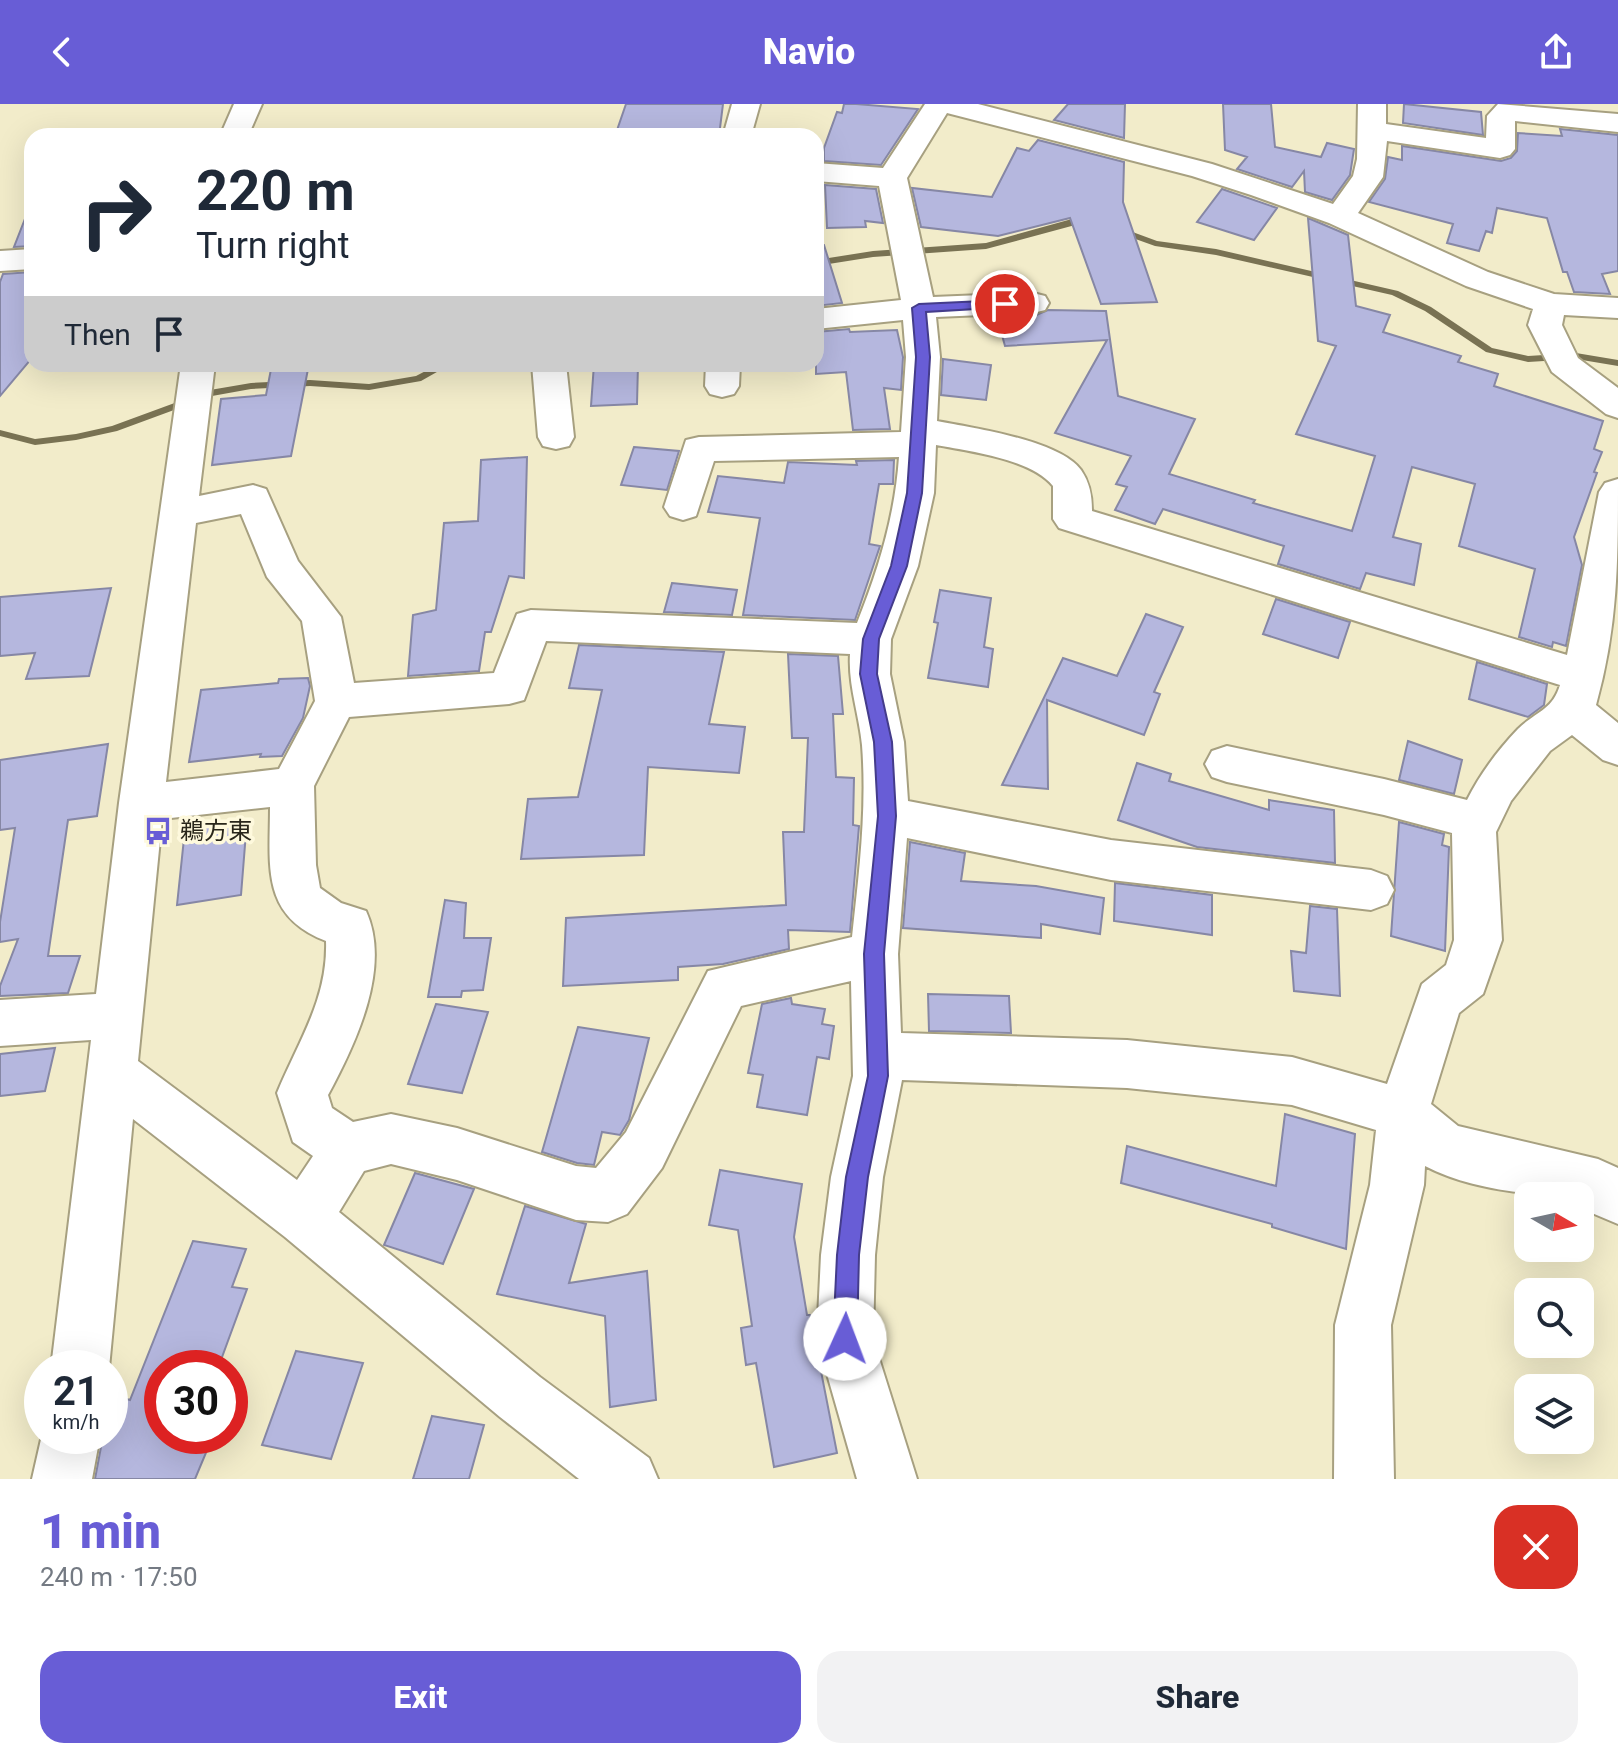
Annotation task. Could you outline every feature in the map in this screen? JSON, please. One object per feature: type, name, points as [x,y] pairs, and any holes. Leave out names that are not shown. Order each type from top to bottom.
[{"type":"street","points":[[244,128],[248,104]]},
{"type":"street","points":[[739,128],[746,104]]},
{"type":"street","points":[[887,1479],[845,1339],[848,1255],[857,1177],[878,1076],[874,954],[887,816],[883,742],[869,674],[871,639],[899,566],[915,493],[923,357],[919,308],[892,178],[939,104]]},
{"type":"street","points":[[945,104],[1202,170],[1340,216],[1477,279],[1551,304],[1618,308]]},
{"type":"street","points":[[1340,216],[1368,177],[1372,159],[1371,117],[1500,149],[1501,116],[1504,111],[1618,123]]},
{"type":"street","points":[[824,173],[892,178]]},
{"type":"street","points":[[0,261],[24,260]]},
{"type":"street","points":[[824,318],[919,308],[1033,303]]},
{"type":"street","points":[[1551,304],[1545,325],[1559,354],[1618,406]]},
{"type":"street","points":[[550,372],[556,437]]},
{"type":"street","points":[[82,1350],[141,803],[195,385]]},
{"type":"street","points":[[683,507],[699,449],[918,436],[1007,449],[1048,463],[1067,477],[1074,505],[1072,519],[1579,694],[1618,748]]},
{"type":"street","points":[[177,514],[253,498],[281,567],[321,617],[336,701],[292,786],[293,865],[299,899],[329,921],[349,926],[351,951],[340,1017],[326,1051],[302,1093],[311,1124],[348,1149]]},
{"type":"street","points":[[1364,1479],[1363,1325],[1397,1185],[1403,1113],[1439,1000],[1466,978],[1478,940],[1474,832],[1495,789],[1535,739],[1579,694],[1616,508]]},
{"type":"street","points":[[336,701],[509,688],[531,625],[871,639]]},
{"type":"street","points":[[1227,764],[1384,797],[1479,822]]},
{"type":"street","points":[[141,803],[292,786]]},
{"type":"street","points":[[887,816],[957,827],[1111,860],[1371,890]]},
{"type":"street","points":[[304,1218],[348,1149],[391,1139],[457,1154],[576,1193],[608,1195],[644,1150],[725,987],[874,954]]},
{"type":"street","points":[[0,1023],[117,1015]]},
{"type":"street","points":[[877,1056],[1127,1064],[1292,1081],[1403,1113],[1445,1149],[1598,1186],[1618,1197]]},
{"type":"street","points":[[113,1073],[304,1218],[520,1397],[628,1479]]},
{"type":"street","points":[[62,1479],[67,1454]]},
{"type":"building","points":[[626,104],[723,104],[720,128],[618,128]]},
{"type":"building","points":[[844,104],[918,109],[881,165],[824,161],[824,148],[837,112],[842,113]]},
{"type":"building","points":[[1068,104],[1125,104],[1124,138],[1054,120]]},
{"type":"building","points":[[1223,104],[1271,104],[1275,147],[1321,157],[1327,143],[1354,149],[1350,175],[1332,200],[1305,192],[1304,171],[1292,187],[1237,169],[1247,157],[1225,150]]},
{"type":"building","points":[[1404,104],[1481,112],[1483,135],[1403,123]]},
{"type":"building","points":[[1560,129],[1618,135],[1618,271],[1602,274],[1610,294],[1574,292],[1567,272],[1563,272],[1547,218],[1497,208],[1492,233],[1486,231],[1479,251],[1447,243],[1453,224],[1369,202],[1385,179],[1388,157],[1402,160],[1402,146],[1501,161],[1511,158],[1517,151],[1518,133],[1562,136]]},
{"type":"building","points":[[1038,140],[1124,162],[1123,202],[1157,302],[1101,304],[1070,218],[998,236],[921,227],[912,188],[992,197],[1017,148],[1029,151]]},
{"type":"building","points":[[825,185],[876,189],[883,223],[865,221],[866,227],[827,228]]},
{"type":"building","points":[[1222,189],[1277,208],[1254,240],[1197,222]]},
{"type":"building","points":[[1308,218],[1348,235],[1356,306],[1390,315],[1383,332],[1461,356],[1458,362],[1498,374],[1494,386],[1603,421],[1594,449],[1602,452],[1594,472],[1597,473],[1574,537],[1582,565],[1566,646],[1553,642],[1552,647],[1519,637],[1535,569],[1459,546],[1475,484],[1412,467],[1393,537],[1421,544],[1414,585],[1366,573],[1360,589],[1278,564],[1284,546],[1163,509],[1155,524],[1115,510],[1127,487],[1116,484],[1131,456],[1055,433],[1107,340],[1005,346],[997,317],[1034,316],[1048,310],[1106,311],[1118,396],[1195,419],[1169,474],[1255,500],[1253,503],[1352,531],[1375,456],[1296,434],[1336,346],[1318,341]]},
{"type":"building","points":[[24,221],[24,246],[14,247]]},
{"type":"building","points":[[824,245],[842,303],[824,305]]},
{"type":"building","points":[[24,273],[24,368],[0,396],[0,282],[3,274]]},
{"type":"building","points":[[897,330],[903,357],[901,390],[884,388],[890,429],[853,430],[846,372],[816,374],[824,372],[824,331]]},
{"type":"building","points":[[943,359],[991,365],[986,400],[941,395]]},
{"type":"building","points":[[270,372],[307,372],[291,456],[212,465],[221,399],[266,395]]},
{"type":"building","points":[[593,372],[638,372],[637,404],[591,406]]},
{"type":"building","points":[[634,447],[679,451],[667,490],[621,485]]},
{"type":"building","points":[[527,457],[524,578],[509,576],[491,632],[485,632],[479,671],[408,676],[413,615],[436,610],[444,523],[478,521],[481,460]]},
{"type":"building","points":[[894,460],[893,484],[879,484],[869,544],[880,546],[855,620],[743,615],[760,518],[708,512],[718,476],[784,483],[788,462],[857,465],[856,461]]},
{"type":"building","points":[[672,583],[737,590],[732,615],[664,612]]},
{"type":"building","points":[[111,588],[89,676],[26,679],[35,653],[0,656],[0,597]]},
{"type":"building","points":[[940,590],[991,598],[984,647],[993,649],[988,687],[928,678],[938,623],[934,622]]},
{"type":"building","points":[[1276,599],[1350,622],[1338,658],[1263,634]]},
{"type":"building","points":[[1146,614],[1183,627],[1154,692],[1160,694],[1144,735],[1047,700],[1048,789],[1002,785],[1063,658],[1117,676]]},
{"type":"building","points":[[579,645],[724,652],[709,724],[745,727],[739,773],[648,767],[644,855],[521,859],[528,799],[578,797],[602,690],[569,688]]},
{"type":"building","points":[[788,654],[838,656],[843,714],[833,714],[836,777],[854,778],[853,825],[859,826],[850,932],[788,930],[789,949],[723,964],[678,967],[678,980],[563,986],[566,918],[786,905],[783,832],[804,832],[808,738],[792,738]]},
{"type":"building","points":[[1477,662],[1547,684],[1544,705],[1528,717],[1469,699]]},
{"type":"building","points":[[308,678],[310,686],[303,718],[282,756],[260,757],[261,754],[189,762],[201,690]]},
{"type":"building","points":[[1408,741],[1462,760],[1454,794],[1399,780]]},
{"type":"building","points":[[108,744],[97,816],[68,820],[48,956],[80,956],[68,993],[0,996],[0,986],[18,939],[0,942],[0,922],[15,828],[0,830],[0,760]]},
{"type":"building","points":[[1137,763],[1171,774],[1169,781],[1269,810],[1269,800],[1334,810],[1335,863],[1197,847],[1118,820]]},
{"type":"building","points":[[247,820],[241,895],[177,905],[185,829]]},
{"type":"building","points":[[1399,822],[1444,834],[1442,845],[1449,847],[1445,951],[1391,936]]},
{"type":"building","points":[[910,842],[965,853],[961,881],[1036,886],[1104,898],[1100,934],[1041,924],[1041,938],[903,928]]},
{"type":"building","points":[[1115,883],[1212,895],[1212,935],[1114,921]]},
{"type":"building","points":[[445,900],[466,903],[464,938],[491,938],[483,990],[462,991],[461,997],[428,997]]},
{"type":"building","points":[[1310,906],[1337,909],[1340,996],[1294,991],[1291,951],[1306,953]]},
{"type":"building","points":[[928,994],[1009,996],[1011,1033],[929,1031]]},
{"type":"building","points":[[791,998],[792,1004],[825,1009],[822,1024],[834,1026],[829,1059],[817,1057],[807,1115],[757,1107],[763,1075],[748,1073],[762,1004]]},
{"type":"building","points":[[436,1004],[488,1012],[462,1093],[408,1084]]},
{"type":"building","points":[[578,1027],[649,1038],[629,1120],[620,1135],[602,1132],[594,1165],[542,1152]]},
{"type":"building","points":[[55,1048],[45,1091],[0,1096],[0,1054]]},
{"type":"building","points":[[1285,1114],[1355,1134],[1346,1249],[1272,1227],[1272,1224],[1121,1183],[1127,1146],[1276,1186]]},
{"type":"building","points":[[720,1170],[802,1184],[794,1237],[807,1315],[810,1315],[837,1453],[774,1467],[756,1363],[746,1365],[741,1328],[752,1326],[738,1230],[709,1225]]},
{"type":"building","points":[[415,1173],[474,1189],[443,1264],[384,1245]]},
{"type":"building","points":[[525,1206],[586,1224],[569,1283],[647,1271],[656,1400],[610,1407],[605,1316],[497,1294]]},
{"type":"building","points":[[193,1241],[246,1249],[232,1287],[247,1289],[225,1350],[150,1350]]},
{"type":"building","points":[[296,1351],[363,1363],[331,1459],[262,1445]]},
{"type":"building","points":[[144,1365],[144,1454],[205,1454],[195,1479],[95,1479],[100,1454],[128,1454],[130,1400]]},
{"type":"building","points":[[432,1416],[484,1425],[469,1479],[413,1479]]},
{"type":"waterway","points":[[824,262],[873,254],[986,246],[1079,220],[1086,221]]},
{"type":"waterway","points":[[1119,230],[1155,243],[1216,252],[1395,293],[1428,309],[1489,350],[1528,359],[1576,356],[1618,363]]},
{"type":"waterway","points":[[0,433],[35,442],[76,437],[114,429],[210,393],[251,386],[310,383],[369,387],[418,379],[431,372]]},
{"type":"place","name":"鵜方東","points":[[158,831]]},
{"type":"route","points":[[845,1339],[848,1255],[857,1177],[878,1076],[874,954],[887,816],[883,742],[869,674],[871,639],[899,566],[915,493],[923,357],[919,308],[1005,304]]}]
